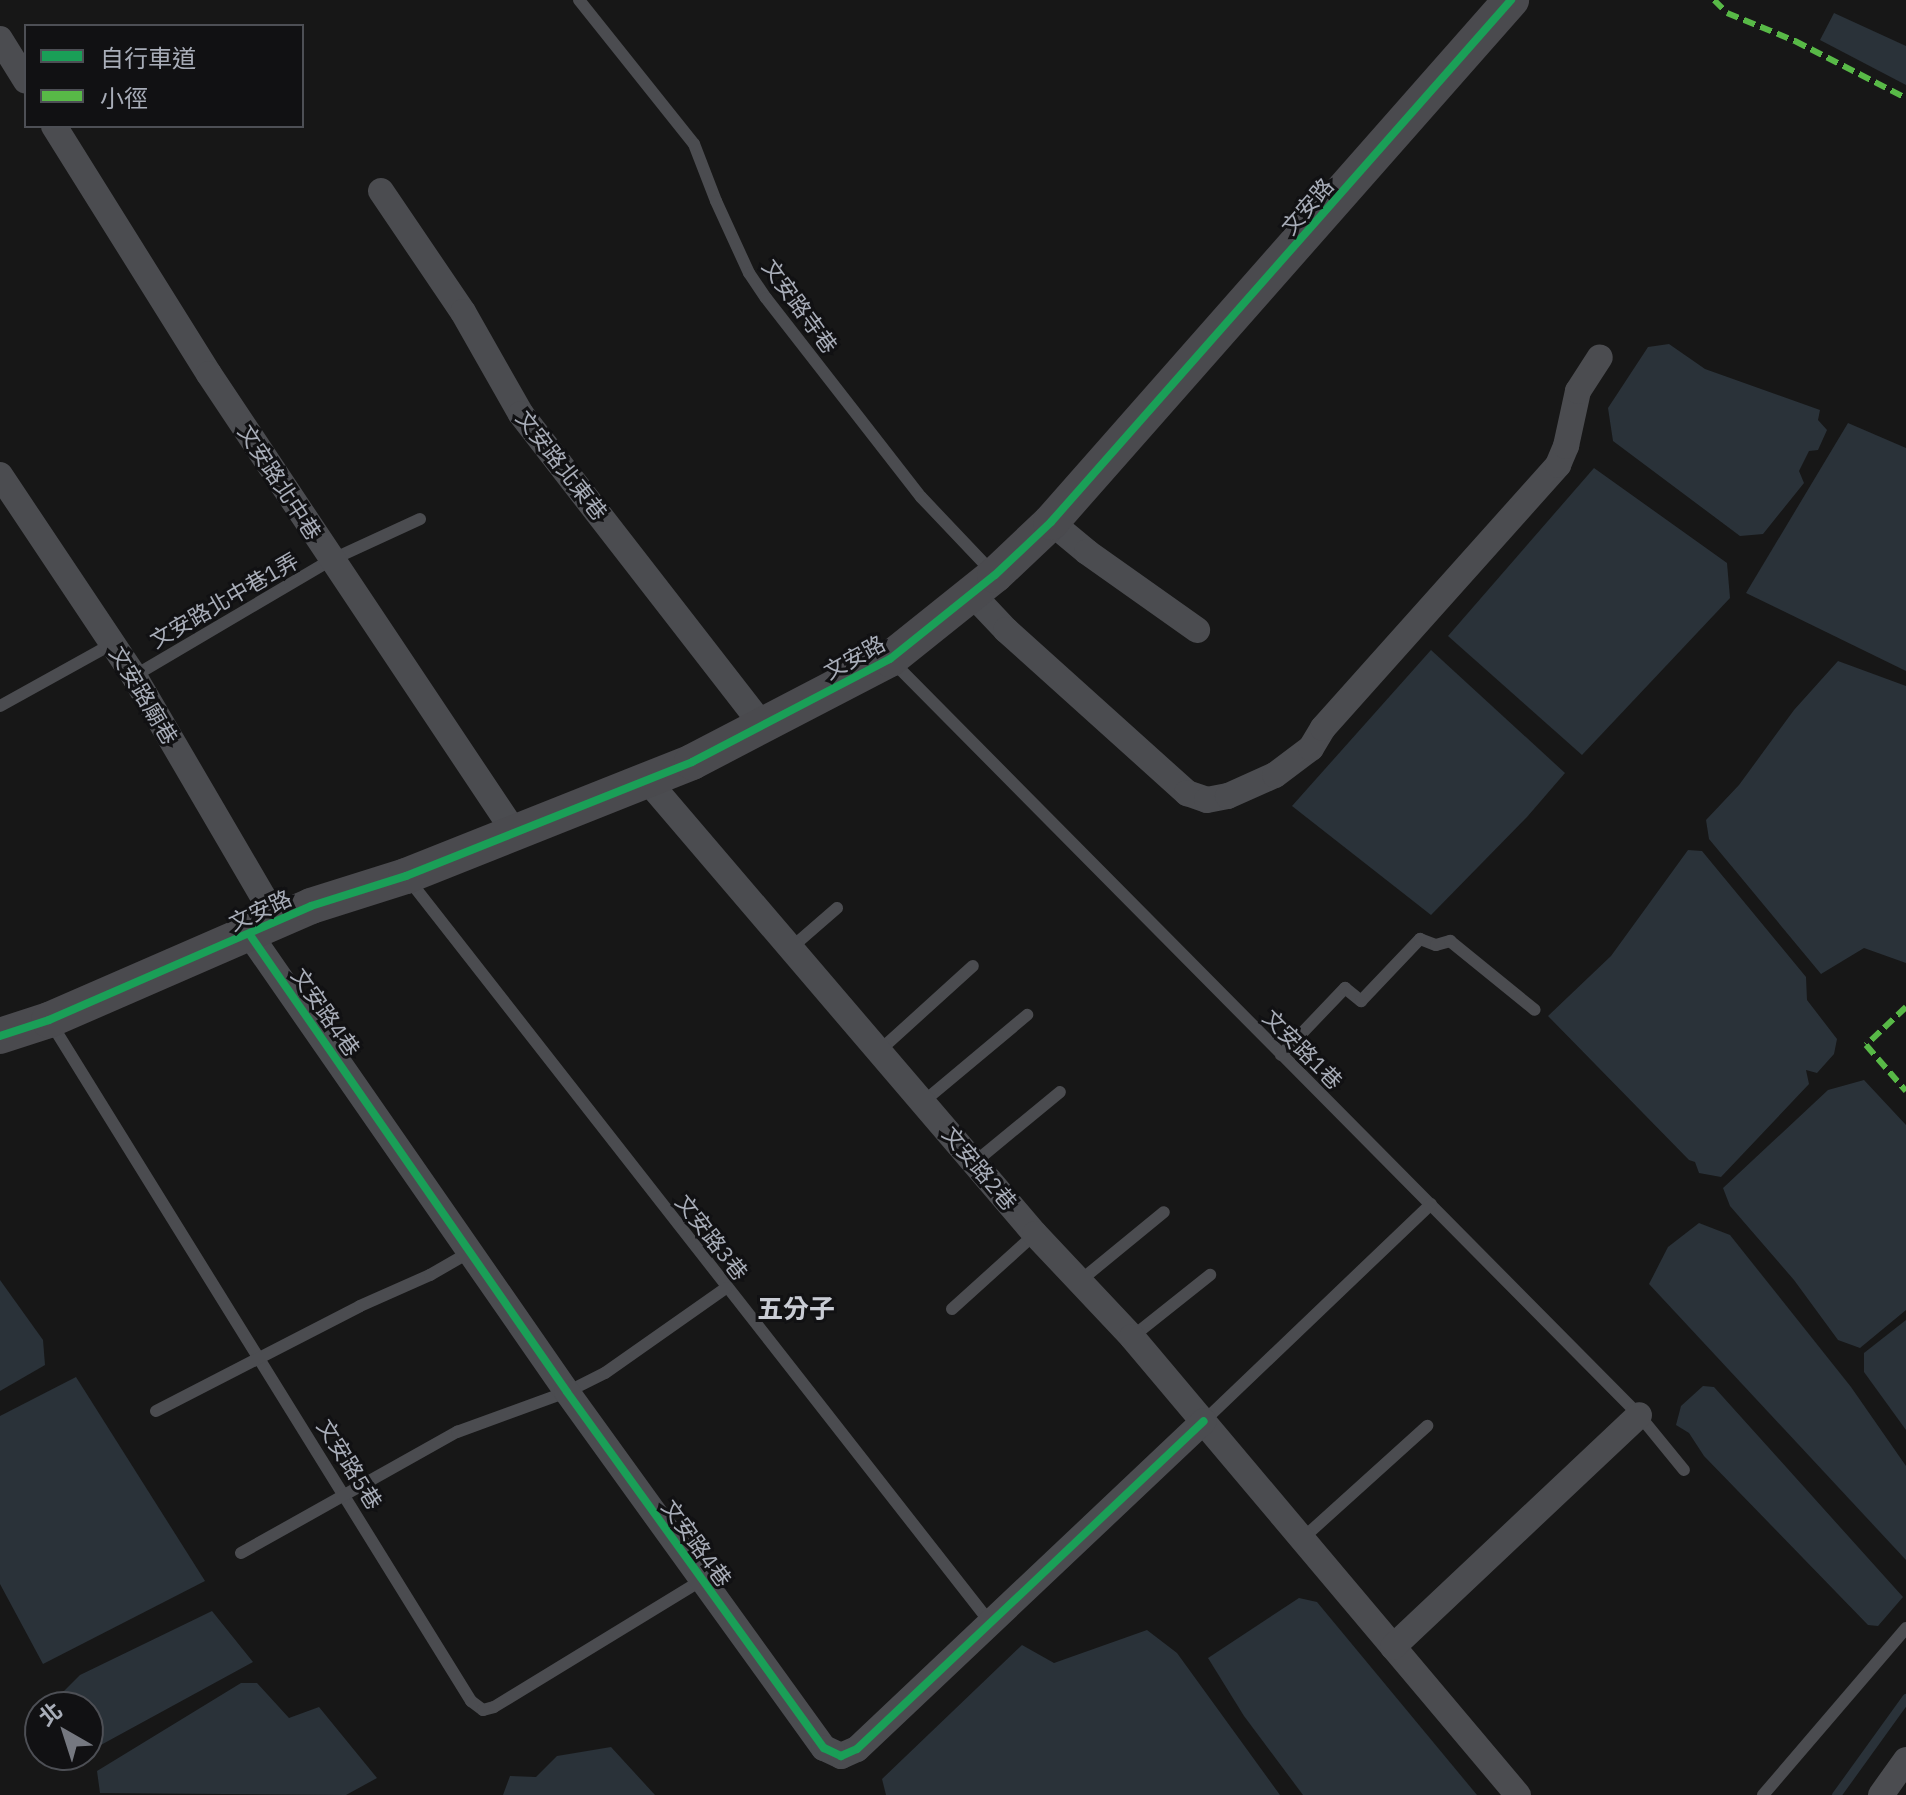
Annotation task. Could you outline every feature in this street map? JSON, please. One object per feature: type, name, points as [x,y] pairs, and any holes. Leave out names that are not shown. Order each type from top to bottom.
[{"type":"street","name":"文安路","points":[[0,1036],[49,1020],[311,906],[406,876],[692,762],[890,659],[983,584],[1051,522],[1511,0]]},
{"type":"street","points":[[0,39],[24,78]]},
{"type":"street","name":"文安路北中巷","points":[[55,128],[209,374],[515,833]]},
{"type":"street","name":"文安路北東巷","points":[[381,191],[463,312],[521,414],[763,726]]},
{"type":"street","points":[[983,584],[1006,630],[1187,793],[1207,800],[1228,796],[1275,775],[1311,748],[1323,728],[1558,465],[1566,446],[1578,391],[1600,357]]},
{"type":"street","name":"文安路廟巷","points":[[0,475],[134,676],[264,928]]},
{"type":"street","points":[[1051,522],[1197,630]]},
{"type":"street","name":"文安路2巷","points":[[647,780],[1035,1234],[1132,1337],[1518,1795]]},
{"type":"street","name":"文安路4巷","points":[[264,928],[470,1252],[824,1748],[841,1756],[857,1749],[1204,1421]]},
{"type":"street","points":[[1393,1647],[1639,1415]]},
{"type":"street","points":[[1881,1795],[1906,1760]]},
{"type":"lane","name":"文安路寺巷","points":[[579,0],[694,144],[749,273],[766,298],[921,497],[983,584]]},
{"type":"lane","name":"文安路北中巷1弄","points":[[134,676],[331,560],[420,519]]},
{"type":"lane","points":[[0,706],[113,644]]},
{"type":"lane","name":"文安路1巷","points":[[890,659],[1639,1415],[1684,1470]]},
{"type":"lane","name":"文安路3巷","points":[[406,876],[989,1621]]},
{"type":"lane","points":[[791,948],[837,908]]},
{"type":"lane","points":[[1281,1055],[1345,988],[1361,1001],[1420,939],[1436,945],[1450,941],[1535,1010]]},
{"type":"lane","points":[[878,1052],[973,966]]},
{"type":"lane","points":[[923,1102],[1027,1015]]},
{"type":"lane","name":"文安路5巷","points":[[49,1020],[471,1701],[483,1710],[494,1707],[702,1580]]},
{"type":"lane","points":[[975,1162],[1060,1092]]},
{"type":"lane","points":[[1204,1421],[1431,1204]]},
{"type":"lane","points":[[1081,1280],[1164,1212]]},
{"type":"lane","points":[[952,1309],[1035,1234]]},
{"type":"lane","points":[[156,1411],[360,1306],[430,1275],[470,1252]]},
{"type":"lane","points":[[1132,1337],[1210,1275]]},
{"type":"lane","points":[[241,1553],[457,1432],[567,1392],[605,1373],[726,1288]]},
{"type":"lane","points":[[1308,1547],[1427,1426]]},
{"type":"lane","points":[[1763,1795],[1906,1628]]},
{"type":"shaded area","points":[[1834,13],[1906,46],[1906,85],[1820,40]]},
{"type":"shaded area","points":[[1669,344],[1705,369],[1820,410],[1818,420],[1827,430],[1818,450],[1809,451],[1799,471],[1804,483],[1763,534],[1740,536],[1613,441],[1608,408],[1648,347]]},
{"type":"shaded area","points":[[1848,423],[1906,448],[1906,671],[1746,593]]},
{"type":"shaded area","points":[[1594,468],[1727,563],[1730,598],[1582,755],[1448,636]]},
{"type":"shaded area","points":[[1431,650],[1565,773],[1527,817],[1431,915],[1292,806]]},
{"type":"shaded area","points":[[1838,661],[1906,686],[1906,963],[1864,948],[1821,974],[1709,839],[1706,820],[1739,785],[1794,710]]},
{"type":"shaded area","points":[[1688,850],[1702,851],[1806,977],[1807,1000],[1837,1039],[1834,1054],[1817,1073],[1806,1070],[1809,1084],[1721,1177],[1699,1173],[1695,1162],[1689,1160],[1548,1016],[1611,956]]},
{"type":"shaded area","points":[[1864,1080],[1906,1125],[1906,1310],[1860,1348],[1838,1340],[1794,1280],[1730,1206],[1723,1188],[1828,1090]]},
{"type":"shaded area","points":[[1699,1223],[1730,1235],[1851,1387],[1906,1466],[1906,1560],[1649,1284],[1668,1247]]},
{"type":"shaded area","points":[[0,1280],[43,1340],[45,1365],[0,1391]]},
{"type":"shaded area","points":[[1906,1320],[1906,1430],[1864,1372],[1864,1353]]},
{"type":"shaded area","points":[[76,1377],[205,1581],[43,1664],[0,1584],[0,1416]]},
{"type":"shaded area","points":[[1703,1386],[1714,1387],[1903,1597],[1878,1626],[1868,1625],[1704,1456],[1689,1433],[1676,1425],[1681,1406]]},
{"type":"shaded area","points":[[1299,1598],[1317,1602],[1477,1795],[1303,1795],[1244,1716],[1208,1658]]},
{"type":"shaded area","points":[[212,1611],[253,1662],[104,1743],[104,1691],[64,1691],[80,1675]]},
{"type":"shaded area","points":[[1147,1630],[1177,1653],[1280,1795],[886,1795],[882,1779],[1022,1645],[1054,1663]]},
{"type":"shaded area","points":[[241,1683],[257,1683],[289,1718],[319,1707],[377,1778],[346,1795],[100,1793],[97,1771],[104,1771],[104,1767]]},
{"type":"shaded area","points":[[611,1747],[655,1795],[503,1795],[510,1776],[536,1777],[557,1756]]},
{"type":"waterway","points":[[1836,1795],[1906,1698]]},
{"type":"marked path","points":[[1714,0],[1727,13],[1795,41],[1906,98]]},
{"type":"marked path","points":[[1906,1007],[1866,1045],[1906,1091]]},
{"type":"cycle path","points":[[0,1036],[49,1020],[311,906],[406,876],[692,762],[890,659],[995,575],[1051,522],[1511,0]]},
{"type":"cycle path","points":[[250,935],[567,1392],[824,1748],[841,1756],[857,1749],[1204,1421]]},
{"type":"district","name":"五分子","points":[[796,1309]]}]
